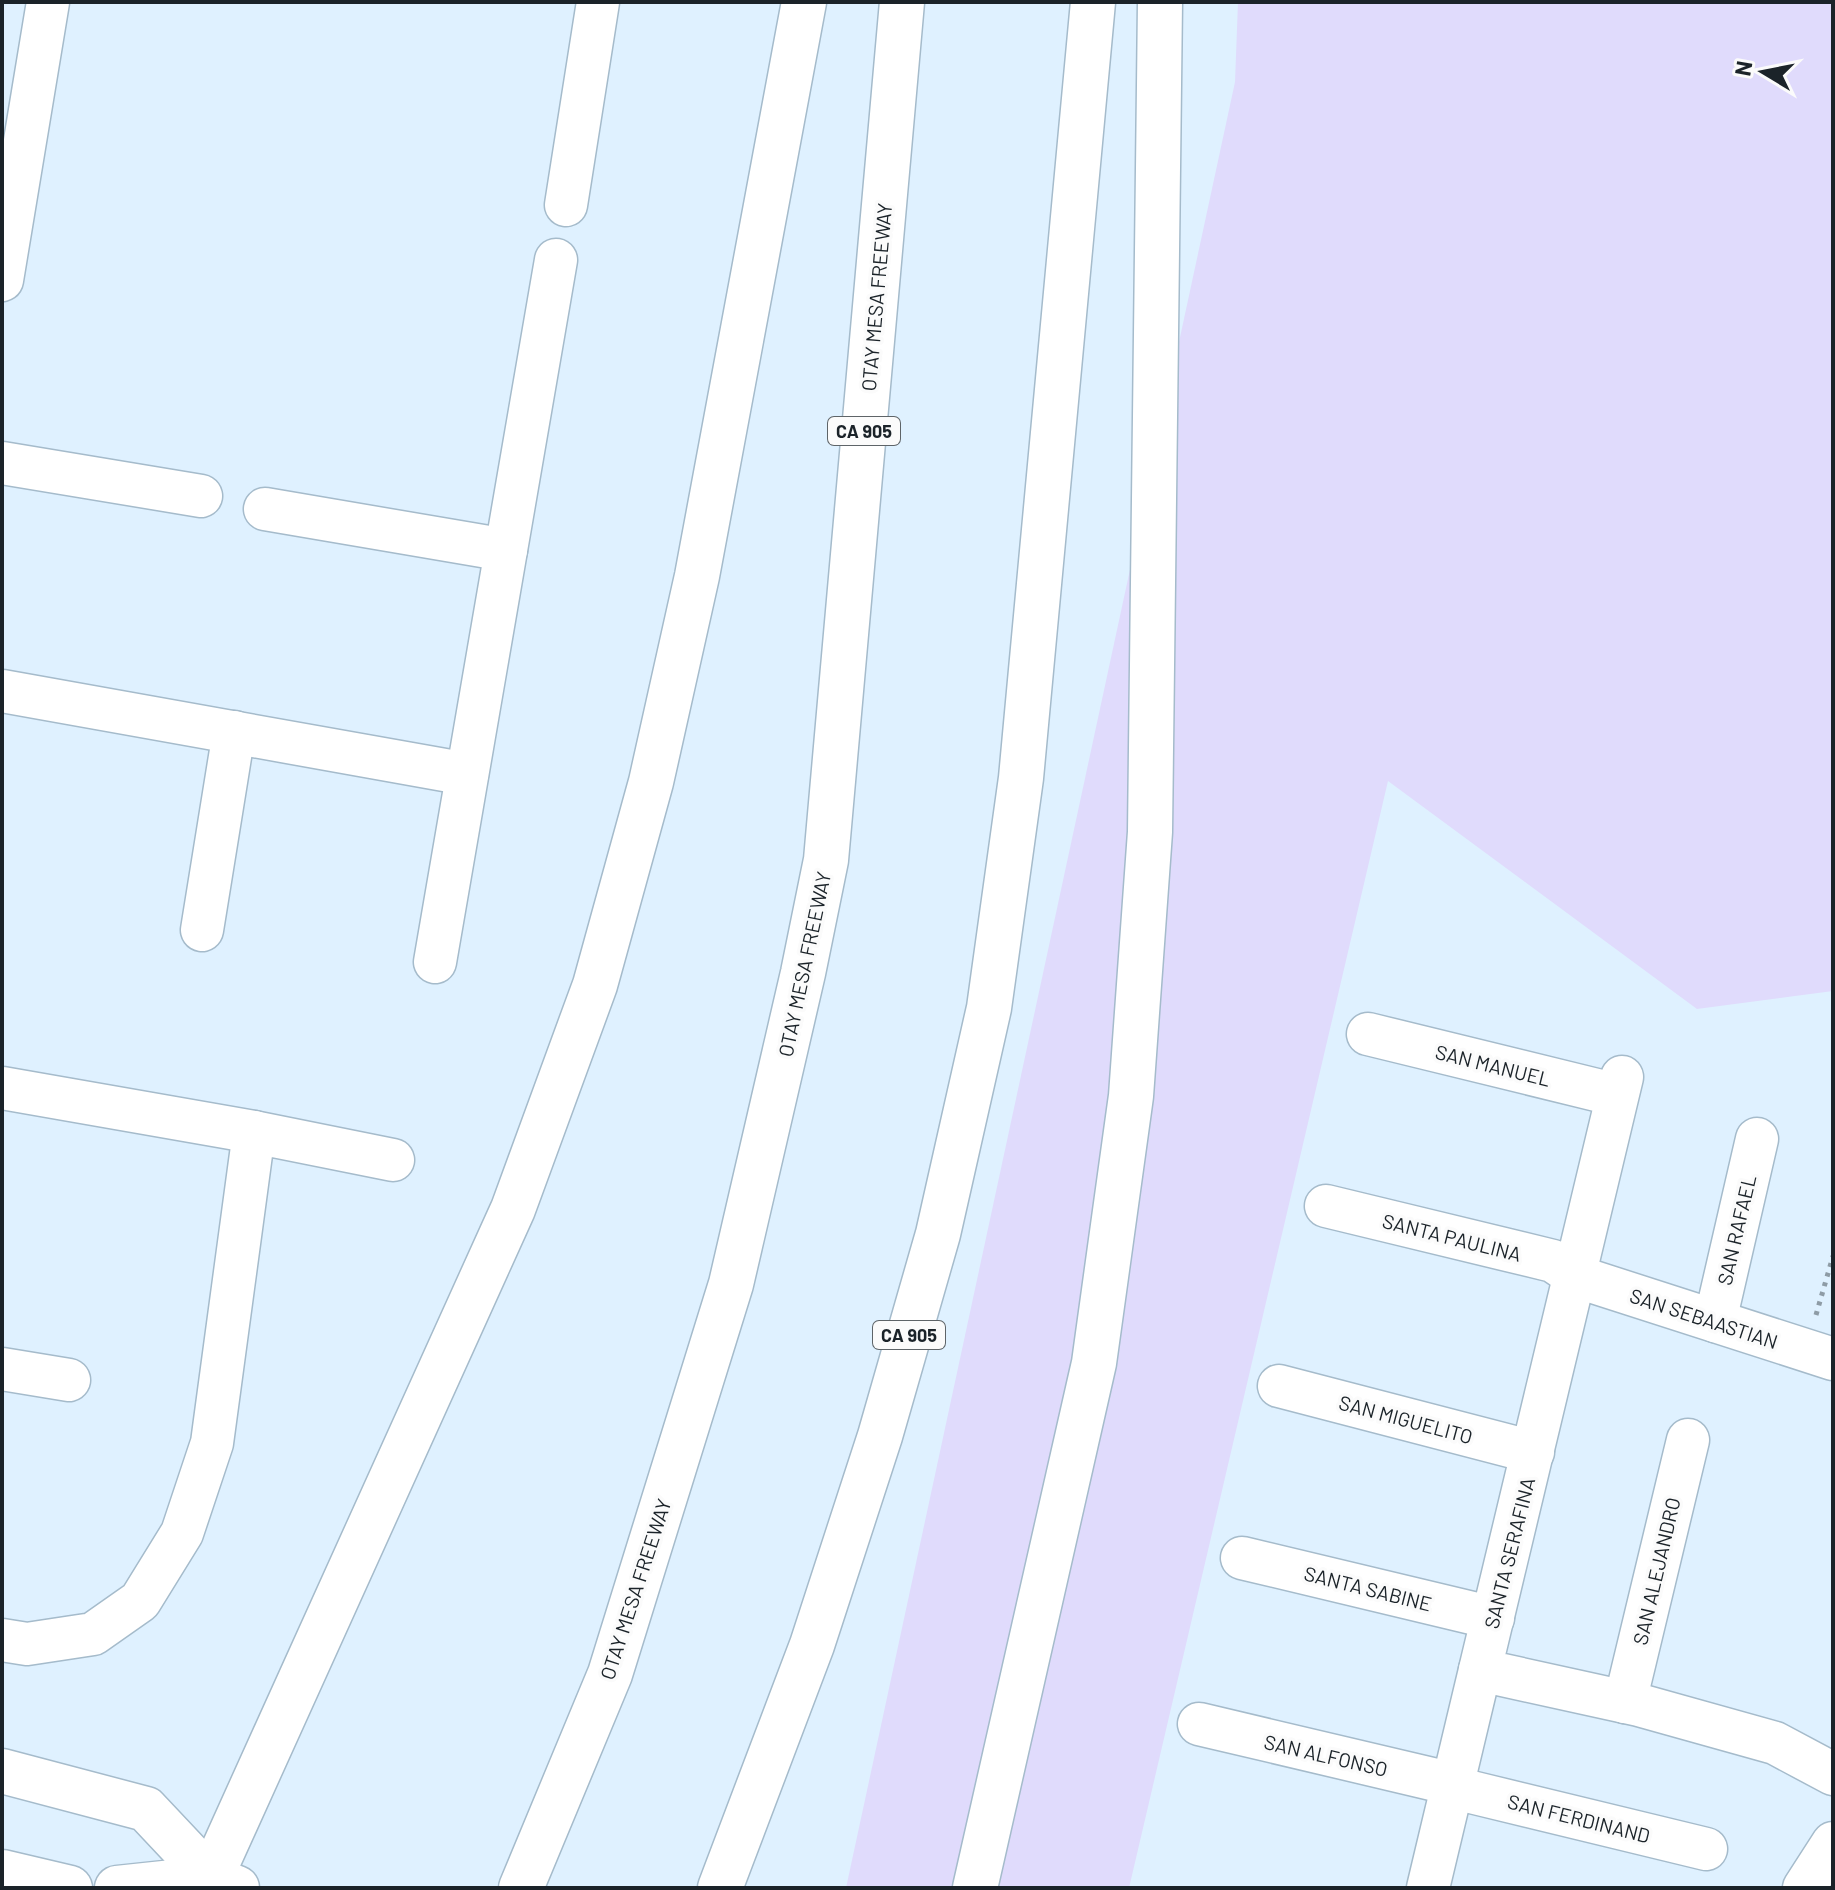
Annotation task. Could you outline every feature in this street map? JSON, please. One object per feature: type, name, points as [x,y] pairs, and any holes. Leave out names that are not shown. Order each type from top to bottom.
[{"type":"main road","points":[[218,1885],[513,1209],[595,985],[651,782],[697,576],[804,2]]},
{"type":"main road","name":"OTAY MESA FREEWAY","points":[[521,1888],[610,1674],[731,1284],[826,860],[902,2]]},
{"type":"main road","name":"CA 905","points":[[720,1888],[812,1645],[880,1436],[938,1234],[989,1008],[1021,778],[1093,2]]},
{"type":"main road","points":[[975,1888],[1094,1363],[1131,1096],[1150,832],[1160,2]]},
{"type":"main road","points":[[2,1771],[146,1809],[218,1885]]},
{"type":"main road","points":[[2,1872],[70,1888]]},
{"type":"main road","points":[[117,1888],[218,1885]]},
{"type":"street","points":[[2,280],[48,2]]},
{"type":"street","points":[[566,205],[598,2]]},
{"type":"street","points":[[435,962],[556,260]]},
{"type":"street","points":[[2,463],[201,496]]},
{"type":"street","points":[[265,509],[506,550]]},
{"type":"street","points":[[2,691],[467,774]]},
{"type":"street","points":[[202,930],[234,732]]},
{"type":"street","name":"SAN MANUEL","points":[[1368,1034],[1620,1086]]},
{"type":"street","name":"SANTA SERAFINA","points":[[1428,1888],[1620,1086]]},
{"type":"street","points":[[2,1088],[393,1160]]},
{"type":"street","points":[[2,1640],[27,1644],[93,1634],[140,1601],[182,1533],[212,1443],[254,1132]]},
{"type":"street","name":"SAN RAFAEL","points":[[1715,1321],[1757,1139]]},
{"type":"street","name":"SANTA PAULINA","points":[[1326,1206],[1553,1261],[1575,1276]]},
{"type":"street","name":"SAN SEBAASTIAN","points":[[1575,1276],[1818,1355]]},
{"type":"street","points":[[2,1369],[69,1380]]},
{"type":"street","name":"SAN MIGUELITO","points":[[1279,1386],[1533,1452]]},
{"type":"street","name":"SAN ALEJANDRO","points":[[1625,1702],[1688,1440]]},
{"type":"street","name":"SANTA SABINE","points":[[1242,1558],[1493,1618]]},
{"type":"street","points":[[1480,1670],[1625,1702],[1775,1743],[1833,1774]]},
{"type":"street","name":"SAN ALFONSO","points":[[1199,1724],[1453,1784]]},
{"type":"street","name":"SAN FERDINAND","points":[[1453,1784],[1471,1792],[1706,1849]]},
{"type":"street","points":[[1804,1888],[1833,1843]]},
{"type":"path","points":[[1818,1355],[1823,1297],[1833,1256]]},
{"type":"shaded area","points":[[1238,2],[1833,2],[1833,991],[1697,1009],[1388,781],[1129,1888],[846,1888],[1235,82]]}]
